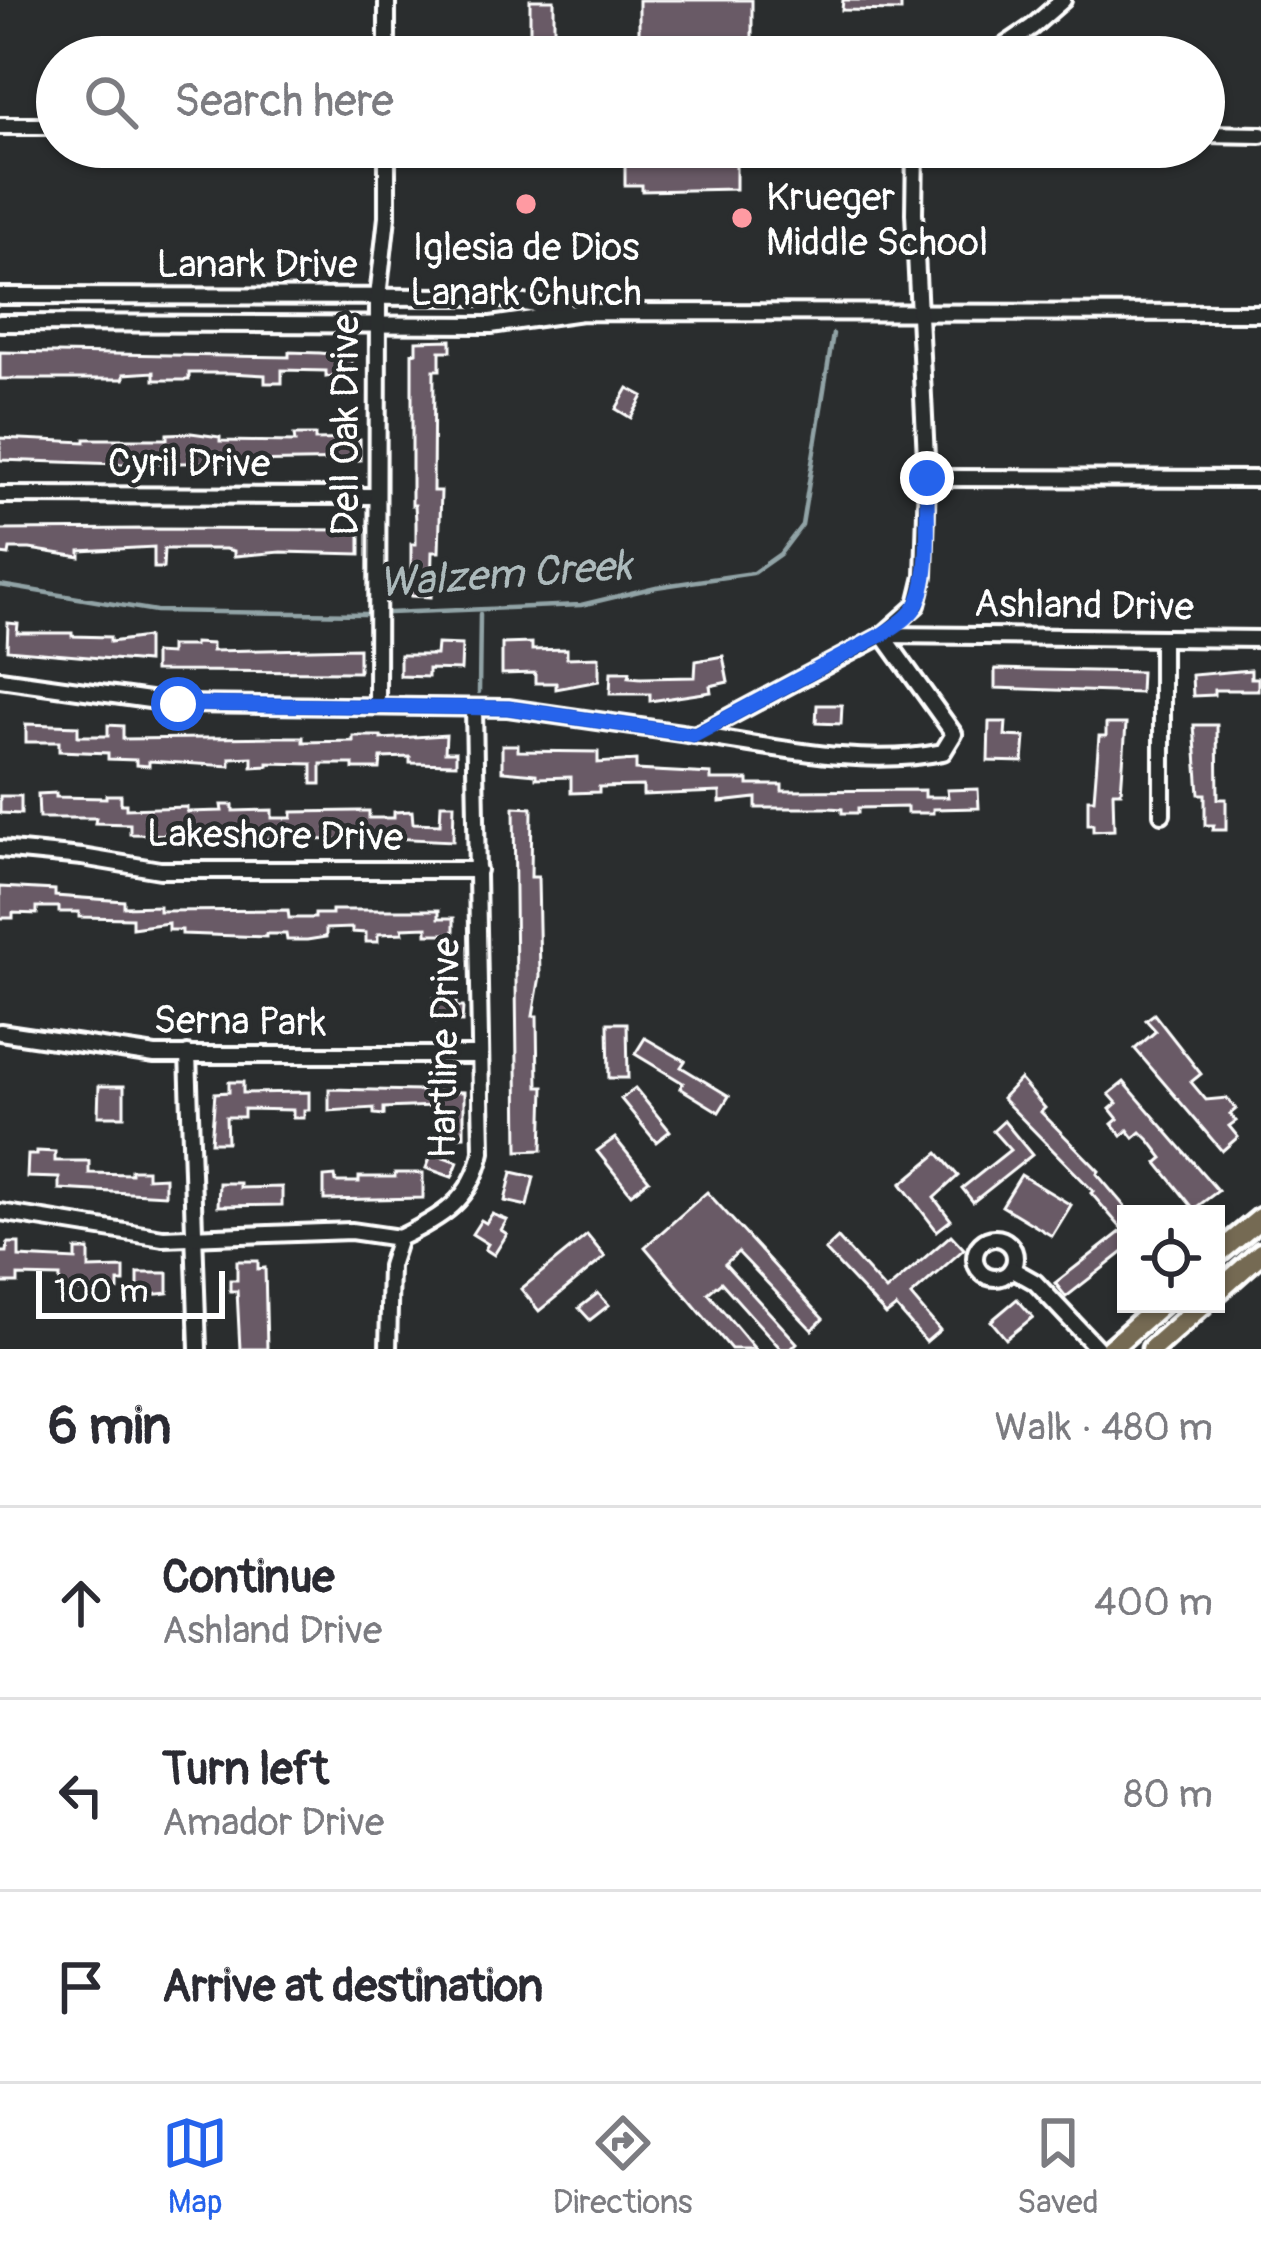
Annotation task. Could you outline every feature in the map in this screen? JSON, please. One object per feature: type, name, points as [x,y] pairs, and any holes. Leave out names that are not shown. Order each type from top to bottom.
[{"type":"main road","points":[[1225,1248],[1261,1218]]},
{"type":"main road","points":[[1225,1285],[1261,1253]]},
{"type":"main road","points":[[1109,1349],[1151,1313]]},
{"type":"main road","points":[[1152,1349],[1193,1313]]},
{"type":"street","points":[[387,0],[387,36]]},
{"type":"street","points":[[1019,36],[1063,0]]},
{"type":"street","points":[[0,126],[36,126]]},
{"type":"street","points":[[1225,134],[1261,135]]},
{"type":"street","name":"Dell Oak Drive","points":[[376,704],[377,297],[387,217],[387,168]]},
{"type":"street","points":[[0,680],[178,704],[508,708],[804,751],[871,756],[943,752],[955,734],[883,634],[917,605],[924,576],[927,478],[915,168]]},
{"type":"street","name":"Lanark Drive","points":[[582,312],[489,297],[2,296],[2,323],[491,325],[582,312],[1261,314]]},
{"type":"street","points":[[927,478],[1261,479]]},
{"type":"street","name":"Cyril Drive","points":[[0,495],[377,496]]},
{"type":"street","name":"Ashland Drive","points":[[695,735],[883,634],[1261,639]]},
{"type":"street","points":[[1162,639],[1162,814]]},
{"type":"street","name":"Hartline Drive","points":[[399,1238],[438,1220],[460,1202],[471,1186],[482,1152],[474,708]]},
{"type":"street","name":"Lakeshore Drive","points":[[0,849],[160,870],[478,870]]},
{"type":"street","name":"Serna Park","points":[[0,1032],[155,1055],[481,1055]]},
{"type":"street","points":[[188,1054],[199,1349]]},
{"type":"street","points":[[0,1212],[163,1238],[351,1231],[399,1238],[389,1266],[388,1348]]},
{"type":"street","points":[[1012,1268],[1035,1282],[1099,1349]]},
{"type":"building","points":[[530,0],[554,0],[554,36],[530,36]]},
{"type":"building","points":[[639,0],[752,0],[752,36],[639,36]]},
{"type":"building","points":[[843,0],[901,0],[901,11],[842,10]]},
{"type":"building","points":[[625,168],[736,168],[736,189],[642,191],[642,185],[625,185]]},
{"type":"building","points":[[451,340],[451,351],[440,351],[440,370],[434,370],[433,491],[441,491],[439,552],[432,552],[431,597],[411,596],[411,544],[416,544],[412,353],[416,341]]},
{"type":"building","points":[[0,352],[352,356],[351,373],[326,377],[326,371],[282,370],[282,383],[265,383],[265,375],[230,373],[189,373],[189,380],[154,380],[154,372],[124,374],[124,379],[0,379]]},
{"type":"building","points":[[628,388],[643,396],[631,418],[616,409]]},
{"type":"building","points":[[167,434],[220,437],[220,441],[295,442],[294,435],[315,435],[315,440],[360,439],[360,460],[120,464],[0,460],[0,438],[85,442],[167,439]]},
{"type":"building","points":[[0,530],[360,530],[360,554],[234,556],[234,551],[226,549],[164,549],[163,568],[154,568],[154,547],[80,551],[80,557],[30,549],[0,554]]},
{"type":"building","points":[[8,623],[18,624],[17,633],[72,633],[110,637],[110,642],[147,637],[147,662],[7,650]]},
{"type":"building","points":[[532,643],[532,650],[567,649],[567,658],[599,657],[599,681],[556,689],[556,683],[535,683],[535,673],[502,674],[502,644]]},
{"type":"building","points":[[212,644],[212,651],[359,648],[359,672],[154,671],[154,653],[170,654],[170,646]]},
{"type":"building","points":[[437,644],[462,645],[461,670],[428,669],[428,677],[400,676],[400,655],[436,655]]},
{"type":"building","points":[[723,656],[728,682],[710,686],[711,692],[650,701],[650,694],[610,694],[611,672],[630,672],[629,677],[641,678],[695,677],[696,661]]},
{"type":"building","points":[[995,669],[1141,672],[1140,693],[995,688]]},
{"type":"building","points":[[1251,670],[1251,678],[1258,678],[1258,690],[1214,690],[1214,695],[1193,696],[1192,675]]},
{"type":"building","points":[[817,705],[842,705],[841,724],[816,723]]},
{"type":"building","points":[[989,722],[1006,722],[1005,736],[1025,737],[1023,762],[988,761]]},
{"type":"building","points":[[26,724],[78,726],[78,736],[108,736],[108,725],[123,726],[123,739],[303,737],[303,742],[446,735],[445,752],[456,752],[456,764],[410,763],[410,757],[381,758],[380,769],[321,764],[321,784],[312,784],[312,764],[252,767],[252,757],[230,758],[230,766],[149,761],[149,766],[136,765],[136,760],[108,759],[108,753],[59,751],[59,742],[26,742]]},
{"type":"building","points":[[1106,724],[1126,724],[1121,792],[1113,792],[1114,830],[1093,831],[1093,824],[1088,824],[1088,799],[1094,799],[1099,736],[1106,736]]},
{"type":"building","points":[[1194,725],[1217,725],[1218,799],[1226,799],[1226,830],[1205,825]]},
{"type":"building","points":[[502,745],[518,745],[518,751],[598,752],[598,763],[636,760],[636,770],[711,774],[711,780],[782,785],[782,791],[925,790],[925,797],[948,797],[947,790],[978,789],[979,808],[907,813],[907,807],[858,808],[858,813],[842,813],[842,809],[829,808],[756,808],[756,798],[720,802],[720,792],[643,795],[643,786],[571,793],[571,777],[536,778],[536,774],[502,771]]},
{"type":"building","points":[[56,793],[56,797],[121,795],[126,809],[222,811],[221,805],[233,805],[233,811],[272,810],[272,818],[292,818],[292,812],[369,811],[369,818],[394,818],[394,812],[412,811],[413,823],[440,824],[441,804],[454,804],[453,841],[347,836],[347,840],[261,839],[261,829],[234,830],[234,839],[221,840],[221,830],[193,830],[193,835],[130,834],[130,824],[95,823],[96,818],[39,818],[38,794]]},
{"type":"building","points":[[0,796],[21,796],[21,814],[0,813]]},
{"type":"building","points":[[514,807],[532,808],[531,877],[538,877],[540,976],[533,1016],[537,1016],[538,1087],[544,1087],[542,1150],[518,1151]]},
{"type":"building","points":[[0,887],[55,890],[55,896],[124,901],[124,907],[159,906],[159,911],[288,910],[289,918],[315,918],[315,914],[332,914],[332,910],[439,910],[439,918],[454,918],[454,934],[427,934],[427,927],[402,928],[403,933],[378,934],[378,942],[366,942],[366,933],[352,932],[352,928],[326,929],[326,937],[307,940],[287,940],[286,934],[182,934],[182,930],[168,930],[168,923],[132,928],[132,918],[79,917],[79,912],[59,912],[59,907],[37,907],[37,914],[0,918]]},
{"type":"building","points":[[434,998],[456,998],[456,1007],[463,1007],[462,1022],[433,1021]]},
{"type":"building","points":[[1154,1014],[1201,1074],[1191,1082],[1206,1100],[1227,1098],[1236,1109],[1230,1114],[1236,1121],[1229,1126],[1238,1137],[1222,1151],[1135,1049],[1156,1031],[1146,1020]]},
{"type":"building","points":[[608,1023],[627,1023],[628,1078],[609,1078]]},
{"type":"building","points":[[645,1038],[685,1061],[681,1067],[729,1096],[719,1112],[635,1054]]},
{"type":"building","points":[[1020,1079],[1045,1108],[1041,1112],[1099,1171],[1123,1205],[1117,1205],[1117,1223],[1093,1191],[1002,1098]]},
{"type":"building","points":[[229,1082],[243,1082],[243,1093],[309,1092],[309,1110],[304,1110],[304,1118],[293,1118],[293,1110],[244,1109],[244,1117],[226,1117],[227,1142],[211,1142],[215,1093],[229,1092]]},
{"type":"building","points":[[1124,1082],[1218,1191],[1199,1205],[1191,1205],[1157,1163],[1163,1158],[1150,1141],[1141,1132],[1134,1138],[1128,1130],[1122,1136],[1112,1124],[1118,1119],[1110,1109],[1117,1103],[1109,1094]]},
{"type":"building","points":[[99,1086],[124,1086],[124,1116],[98,1116]]},
{"type":"building","points":[[635,1088],[670,1131],[656,1142],[621,1099]]},
{"type":"building","points":[[329,1089],[464,1092],[464,1136],[449,1137],[448,1110],[434,1110],[434,1106],[384,1108],[384,1115],[374,1114],[374,1108],[329,1111]]},
{"type":"building","points":[[1004,1121],[1032,1155],[973,1202],[962,1188],[1010,1150],[993,1131]]},
{"type":"building","points":[[615,1138],[649,1180],[631,1194],[597,1151]]},
{"type":"building","points":[[37,1151],[55,1152],[55,1161],[89,1161],[89,1173],[147,1170],[147,1178],[165,1177],[165,1195],[59,1189],[59,1178],[27,1177],[28,1155],[37,1155]]},
{"type":"building","points":[[432,1153],[458,1162],[452,1177],[426,1168]]},
{"type":"building","points":[[938,1153],[958,1176],[934,1198],[951,1220],[937,1231],[901,1184]]},
{"type":"building","points":[[512,1172],[534,1177],[527,1206],[505,1201]]},
{"type":"building","points":[[395,1173],[423,1173],[423,1198],[324,1200],[324,1177],[359,1182],[359,1177],[395,1177]]},
{"type":"building","points":[[1021,1175],[1071,1205],[1052,1236],[1002,1206]]},
{"type":"building","points":[[219,1183],[240,1183],[240,1188],[282,1187],[282,1205],[218,1206]]},
{"type":"building","points":[[707,1192],[823,1319],[812,1330],[738,1252],[725,1264],[797,1343],[791,1349],[781,1349],[721,1282],[708,1293],[755,1349],[731,1349],[645,1247]]},
{"type":"building","points":[[492,1214],[507,1220],[501,1230],[507,1234],[494,1255],[485,1249],[488,1244],[472,1234]]},
{"type":"building","points":[[587,1235],[605,1257],[539,1311],[521,1289]]},
{"type":"building","points":[[951,1235],[964,1249],[911,1296],[940,1330],[926,1342],[896,1307],[886,1315],[825,1250],[838,1238],[886,1291]]},
{"type":"building","points":[[1117,1235],[1117,1257],[1066,1297],[1055,1283]]},
{"type":"building","points":[[8,1243],[19,1243],[19,1257],[76,1260],[76,1250],[89,1250],[89,1269],[124,1268],[124,1282],[118,1282],[118,1290],[71,1291],[71,1298],[59,1298],[60,1277],[18,1276],[18,1283],[0,1283],[0,1252],[7,1252]]},
{"type":"building","points":[[237,1261],[258,1261],[258,1269],[265,1268],[267,1349],[240,1349],[237,1291],[230,1291],[230,1280],[237,1280]]},
{"type":"building","points":[[138,1273],[168,1273],[168,1293],[138,1296]]},
{"type":"building","points":[[598,1293],[609,1305],[590,1320],[579,1308]]},
{"type":"building","points":[[1017,1299],[1033,1317],[1006,1339],[991,1321]]},
{"type":"waterway","name":"Walzem Creek","points":[[0,585],[156,611],[364,614],[581,605],[656,587],[753,573],[780,554],[802,525],[833,334]]},
{"type":"waterway","points":[[479,692],[480,614]]},
{"type":"place","name":"Iglesia de Dios Lanark Church","points":[[526,204]]},
{"type":"place","name":"Krueger Middle School","points":[[742,218]]},
{"type":"route","points":[[178,704],[508,708],[695,735],[883,634],[917,605],[924,576],[927,478]]}]
